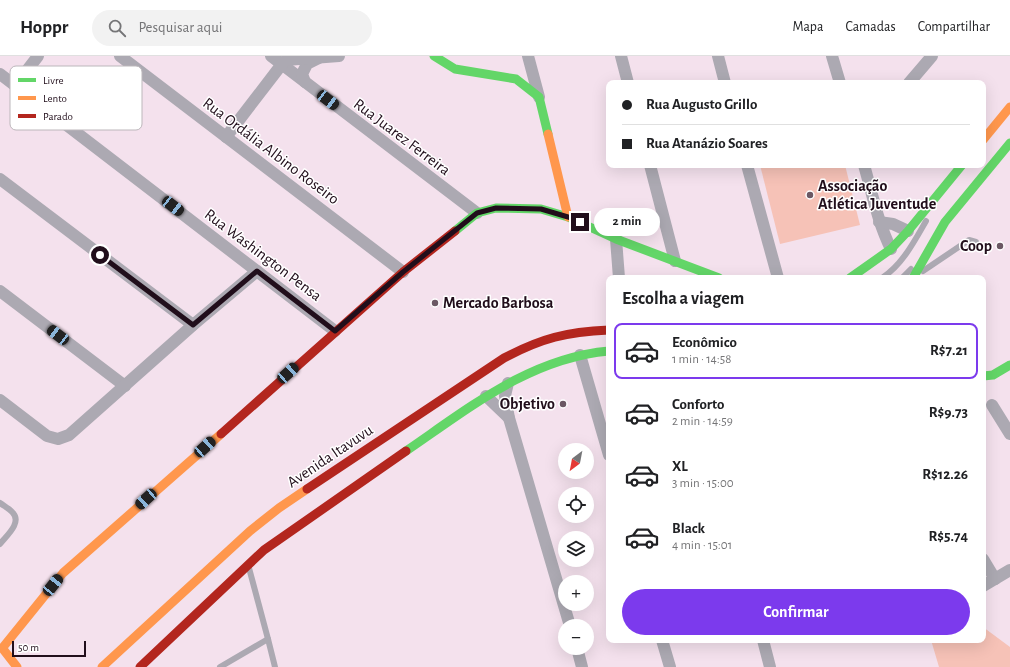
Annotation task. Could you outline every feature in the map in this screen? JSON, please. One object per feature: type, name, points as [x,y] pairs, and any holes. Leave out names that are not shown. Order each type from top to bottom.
[{"type":"main road","points":[[434,56],[455,69],[516,79],[539,97],[568,217]]},
{"type":"main road","points":[[986,136],[1010,107]]},
{"type":"main road","points":[[916,275],[928,250],[945,222],[1010,143]]},
{"type":"main road","points":[[854,275],[891,249],[908,231],[960,168]]},
{"type":"main road","points":[[17,667],[4,653],[4,646],[63,573],[335,331],[403,272],[477,213],[496,208],[541,209],[568,217],[616,239],[711,275]]},
{"type":"main road","name":"Avenida Itavuvu","points":[[102,667],[250,531],[279,508],[496,362],[528,345],[563,335],[587,331],[606,330]]},
{"type":"main road","points":[[140,667],[264,550],[486,396],[540,366],[580,355],[606,351]]},
{"type":"main road","points":[[986,376],[993,375],[1010,365]]},
{"type":"street","points":[[31,66],[38,56]]},
{"type":"street","name":"Rua Ordália Albino Roseiro","points":[[120,56],[133,66]]},
{"type":"street","name":"Rua Juarez Ferreira","points":[[272,56],[477,213]]},
{"type":"street","points":[[226,137],[286,60],[339,56]]},
{"type":"street","points":[[621,56],[627,80]]},
{"type":"street","points":[[718,56],[724,80]]},
{"type":"street","points":[[832,56],[839,80]]},
{"type":"street","points":[[912,80],[932,56]]},
{"type":"street","points":[[304,82],[302,74],[307,64],[320,57]]},
{"type":"street","points":[[516,79],[526,72],[529,61]]},
{"type":"street","points":[[529,61],[539,97]]},
{"type":"street","name":"Rua Ordália Albino Roseiro","points":[[142,73],[403,272]]},
{"type":"street","name":"Rua Washington Pensa","points":[[0,74],[10,82]]},
{"type":"street","name":"Rua Washington Pensa","points":[[73,130],[335,331]]},
{"type":"street","points":[[651,168],[675,261]]},
{"type":"street","points":[[748,168],[777,275]]},
{"type":"street","points":[[865,168],[880,222],[891,249]]},
{"type":"street","points":[[0,180],[193,325]]},
{"type":"street","points":[[880,222],[893,224],[908,231]]},
{"type":"street","points":[[616,239],[619,275]]},
{"type":"street","points":[[0,400],[47,436],[58,439],[69,435],[193,325],[257,271]]},
{"type":"street","points":[[0,291],[125,386]]},
{"type":"street","points":[[580,355],[606,445]]},
{"type":"street","points":[[508,383],[505,396],[509,418],[568,619]]},
{"type":"street","points":[[486,396],[509,418]]},
{"type":"street","points":[[992,405],[1010,434]]},
{"type":"street","points":[[986,564],[995,579]]},
{"type":"street","points":[[986,584],[1010,570]]},
{"type":"street","points":[[663,643],[670,667]]},
{"type":"street","points":[[764,643],[770,667]]},
{"type":"street","points":[[578,655],[582,667]]},
{"type":"lane","points":[[887,275],[903,257],[924,225],[942,189]]},
{"type":"lane","points":[[918,275],[969,240],[976,242]]},
{"type":"lane","points":[[905,275],[928,250]]},
{"type":"lane","points":[[0,503],[14,513],[16,518],[16,524],[0,544]]},
{"type":"lane","points":[[248,564],[275,667]]},
{"type":"lane","points":[[220,667],[268,639]]},
{"type":"shaded area","name":"Associação Atlética Juventude","points":[[761,168],[846,168],[860,225],[780,244]]},
{"type":"shaded area","points":[[986,629],[1010,647],[1010,667],[939,667],[932,643],[986,643]]},
{"type":"traffic: fast","points":[[434,56],[455,69],[516,79],[539,97],[548,134]]},
{"type":"traffic: fast","points":[[915,275],[945,222],[1010,143]]},
{"type":"traffic: fast","points":[[854,275],[891,249],[908,231],[960,168]]},
{"type":"traffic: fast","points":[[455,231],[477,213],[496,208],[541,209],[568,217],[616,239],[711,275]]},
{"type":"traffic: fast","points":[[406,451],[477,402],[527,374],[580,356],[606,352]]},
{"type":"traffic: fast","points":[[986,376],[993,375],[1010,365]]},
{"type":"traffic: slow","points":[[986,136],[1010,107]]},
{"type":"traffic: slow","points":[[548,134],[568,217]]},
{"type":"traffic: slow","points":[[17,667],[3,649],[4,646],[63,573],[221,434]]},
{"type":"traffic: slow","points":[[102,667],[250,531],[279,508],[307,489]]},
{"type":"traffic: jam","points":[[221,434],[403,272],[455,231]]},
{"type":"traffic: jam","points":[[307,489],[504,358],[530,345],[555,337],[580,332],[606,330]]},
{"type":"traffic: jam","points":[[140,667],[264,550],[406,451]]},
{"type":"place","name":"Associação Atlética Juventude","points":[[810,195]]},
{"type":"place","name":"Coop","points":[[1000,246]]},
{"type":"place","name":"Mercado Barbosa","points":[[435,303]]},
{"type":"place","name":"Objetivo","points":[[563,404]]},
{"type":"route","points":[[100,255],[193,325],[257,271],[335,331],[403,272],[477,213],[496,208],[541,209],[580,222]]}]
